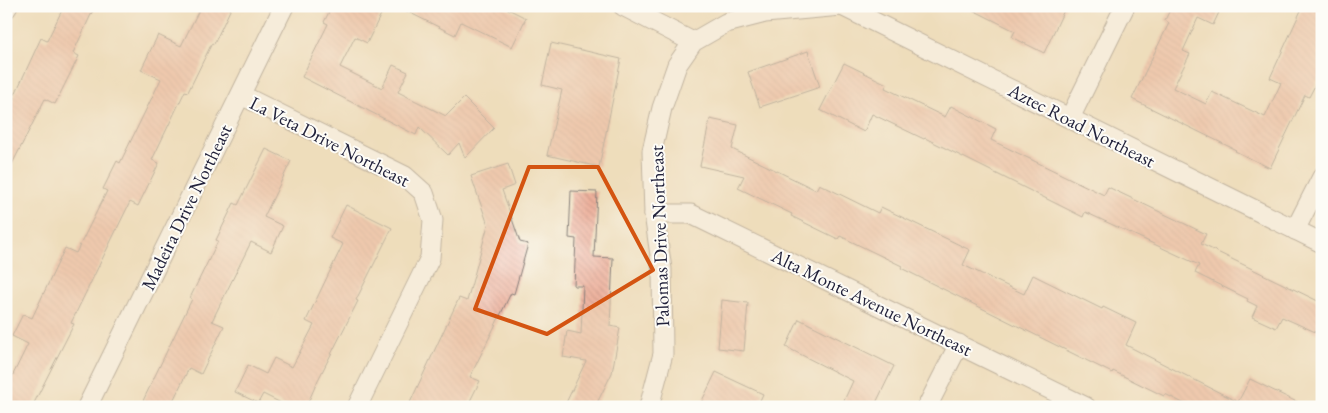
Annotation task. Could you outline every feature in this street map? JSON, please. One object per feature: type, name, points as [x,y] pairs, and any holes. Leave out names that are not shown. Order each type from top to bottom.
[{"type":"street","name":"Madeira Drive Northeast","points":[[87,407],[284,6]]},
{"type":"street","points":[[623,6],[694,42]]},
{"type":"street","name":"Aztec Road Northeast","points":[[694,42],[726,23],[765,13],[842,6],[1322,243]]},
{"type":"street","points":[[1070,118],[1125,6]]},
{"type":"street","name":"Palomas Drive Northeast","points":[[649,407],[663,354],[662,269],[654,214],[652,150],[662,108],[677,65],[694,42]]},
{"type":"street","name":"La Veta Drive Northeast","points":[[241,96],[405,176],[424,194],[433,220],[430,258],[357,407]]},
{"type":"street","points":[[1295,230],[1322,177]]},
{"type":"street","name":"Alta Monte Avenue Northeast","points":[[654,214],[691,214],[1086,407]]},
{"type":"street","points":[[928,407],[959,344]]},
{"type":"highlighted area","points":[[529,167],[598,167],[653,270],[547,334],[475,309]]},
{"type":"building","points":[[64,6],[95,6],[73,53],[79,56],[55,104],[45,99],[6,176],[6,114],[41,38],[47,41]]},
{"type":"building","points":[[201,6],[232,6],[188,92],[185,91],[152,160],[159,163],[138,206],[130,202],[71,323],[74,324],[32,407],[6,407],[6,389],[28,344],[12,336],[23,314],[32,318],[65,248],[76,253],[107,191],[103,189],[117,161],[120,163],[161,79],[141,70],[158,35],[181,46]]},
{"type":"building","points":[[332,6],[385,6],[367,43],[355,37],[340,67],[382,88],[393,65],[408,72],[398,92],[446,116],[464,98],[494,128],[465,158],[459,143],[448,155],[419,127],[416,135],[302,77],[328,24],[324,22]]},
{"type":"building","points":[[396,6],[502,6],[526,18],[512,47],[461,22],[455,35]]},
{"type":"building","points":[[965,6],[1066,6],[1044,53],[1012,37],[1015,31]]},
{"type":"building","points":[[1172,6],[1222,6],[1213,25],[1198,18],[1183,51],[1190,54],[1173,88],[1206,104],[1212,92],[1265,117],[1281,83],[1270,78],[1303,6],[1322,6],[1322,72],[1309,97],[1305,95],[1270,168],[1132,99],[1169,23],[1165,20]]},
{"type":"building","points":[[551,43],[621,59],[599,167],[547,155],[562,90],[542,85]]},
{"type":"building","points":[[808,51],[820,87],[760,107],[748,72]]},
{"type":"building","points":[[844,63],[887,84],[885,88],[945,117],[951,106],[996,129],[991,140],[1104,195],[1108,187],[1206,234],[1201,244],[1322,303],[1322,335],[1282,317],[1276,328],[1252,317],[1257,306],[1247,301],[1248,299],[1195,273],[1199,265],[1085,212],[1083,217],[925,138],[872,114],[864,132],[820,110]]},
{"type":"building","points":[[710,119],[738,125],[732,149],[816,190],[819,184],[878,213],[881,207],[970,250],[963,265],[1024,294],[1033,275],[1102,309],[1103,307],[1136,323],[1126,345],[1238,402],[1250,379],[1307,407],[1191,407],[1113,371],[1112,373],[901,268],[902,266],[840,236],[838,239],[738,188],[744,176],[700,166]]},
{"type":"building","points":[[266,149],[291,161],[264,217],[283,226],[271,252],[251,242],[212,321],[224,326],[201,374],[189,368],[170,407],[140,407],[192,299],[190,298],[234,203],[238,205]]},
{"type":"building","points":[[508,164],[515,185],[502,190],[520,242],[528,244],[514,294],[511,293],[470,377],[480,381],[467,407],[408,407],[459,298],[467,301],[488,225],[471,176]]},
{"type":"building","points":[[571,191],[597,192],[594,257],[613,258],[610,326],[620,328],[612,373],[595,407],[564,407],[586,361],[563,357],[567,331],[581,334],[583,286],[574,286],[576,239],[569,238]]},
{"type":"building","points":[[346,205],[392,228],[306,407],[289,407],[263,394],[258,403],[235,392],[248,365],[266,374],[274,358],[292,367],[314,325],[306,321],[343,244],[330,238]]},
{"type":"building","points":[[722,300],[748,303],[744,351],[718,348]]},
{"type":"building","points":[[799,319],[894,366],[874,407],[841,407],[853,381],[786,347]]},
{"type":"building","points":[[716,372],[763,394],[757,407],[699,407]]}]
